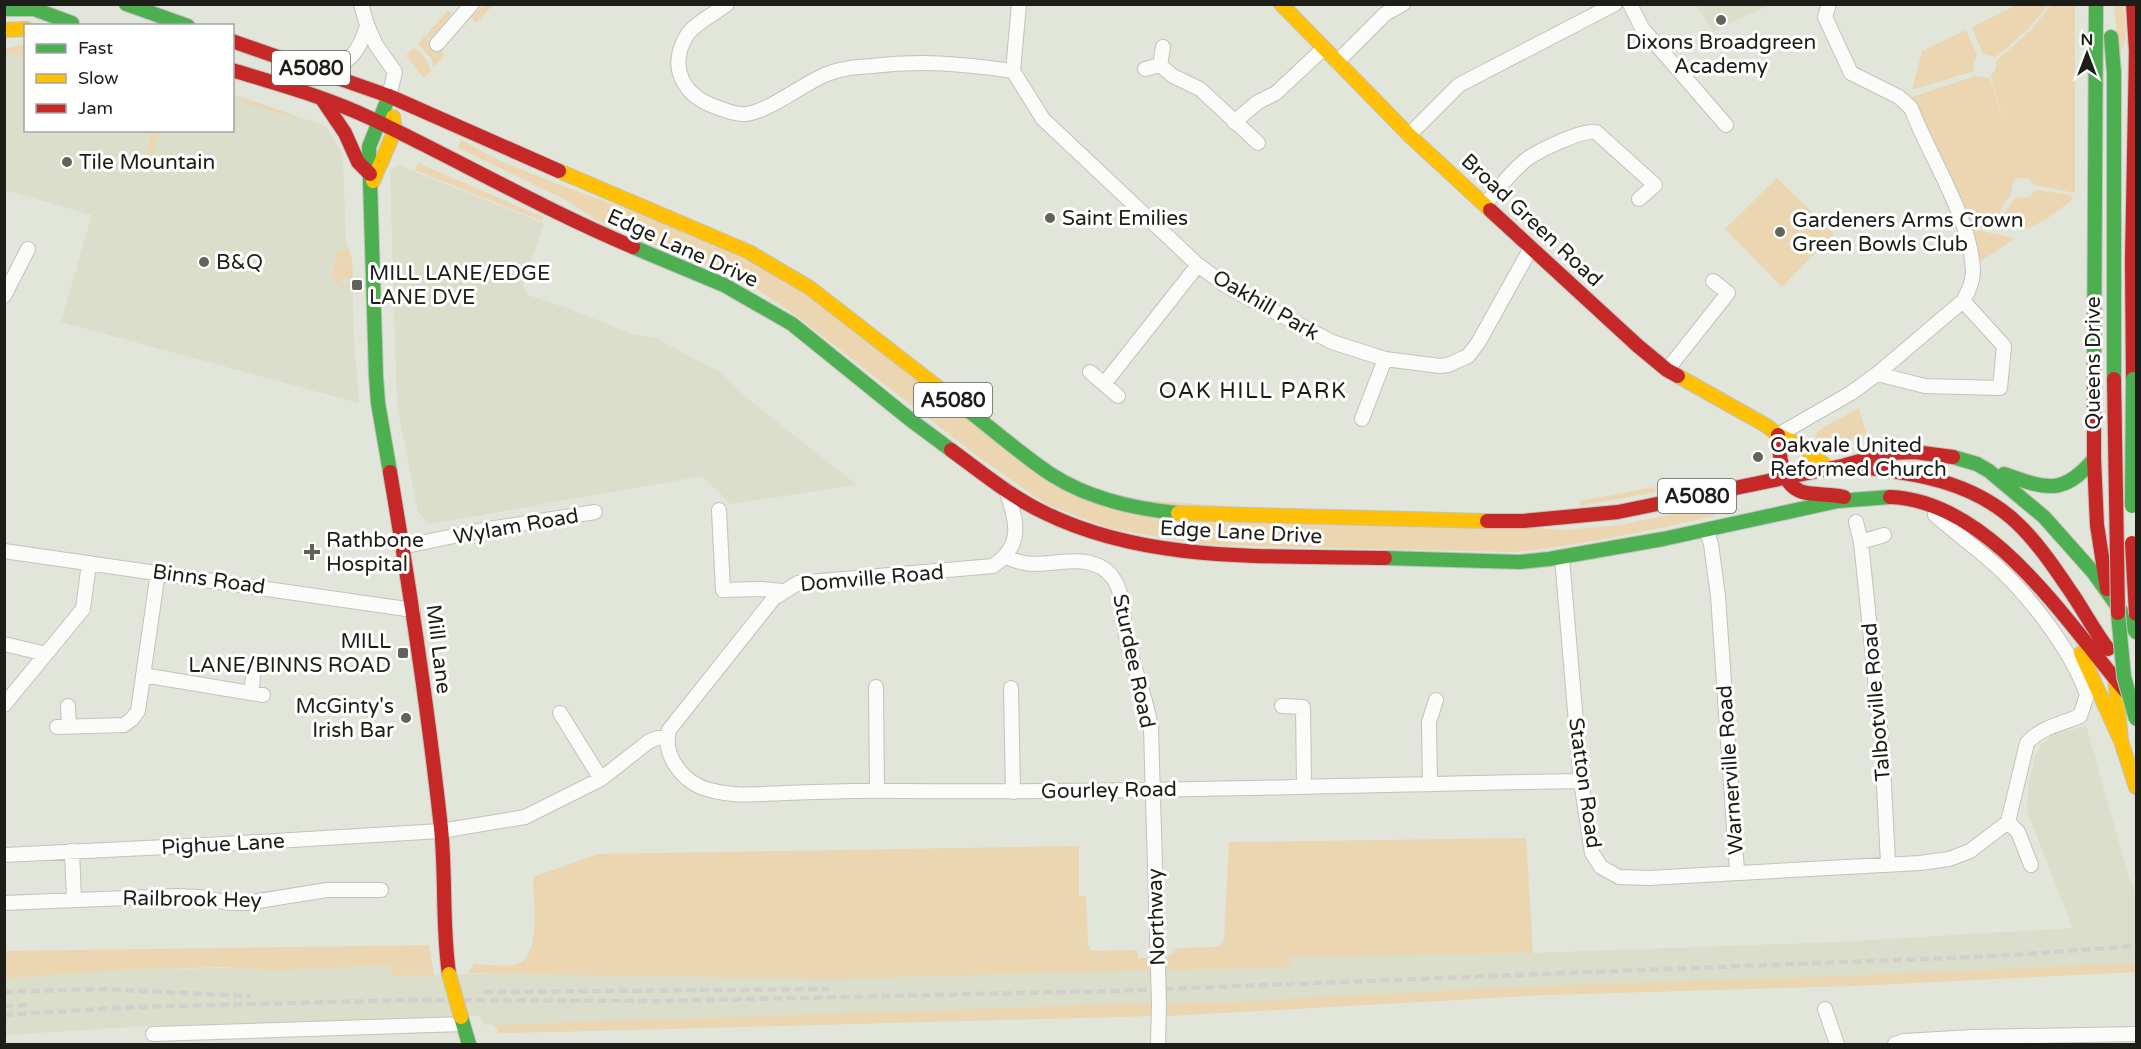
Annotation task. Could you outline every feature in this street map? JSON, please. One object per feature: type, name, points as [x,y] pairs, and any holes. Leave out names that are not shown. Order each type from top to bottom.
[{"type":"main road","points":[[126,4],[182,24]]},
{"type":"main road","name":"Broad Green Road","points":[[1281,4],[1409,135],[1609,320],[1667,370],[1767,426],[1778,435],[1804,447],[1828,468]]},
{"type":"main road","points":[[2096,4],[2094,459],[2097,525],[2108,593]]},
{"type":"main road","name":"Queens Drive","points":[[2107,4],[2114,73],[2117,598],[2124,677],[2136,719]]},
{"type":"main road","name":"Queens Drive","points":[[2133,4],[2136,51],[2132,261],[2132,526],[2136,614]]},
{"type":"main road","points":[[4,9],[34,9],[77,24]]},
{"type":"main road","points":[[67,24],[72,23]]},
{"type":"main road","name":"Edge Lane Drive","points":[[234,42],[389,96],[460,129],[749,252],[810,288],[1052,475],[1092,494],[1118,503],[1158,512],[1194,514],[1523,521],[1618,512],[1842,466],[1877,455],[1898,453],[1944,456],[1979,465],[2036,508],[2077,553],[2108,593]]},
{"type":"main road","name":"Edge Lane Drive","points":[[234,71],[322,99],[378,122],[590,229],[723,285],[792,324],[912,421],[1006,490],[1044,513],[1077,527],[1126,543],[1169,551],[1234,556],[1520,562],[1562,558],[1707,531],[1852,498],[1895,497],[1918,501],[1953,514],[1992,540],[2010,556],[2068,619],[2115,681],[2136,704]]},
{"type":"main road","points":[[389,96],[395,130]]},
{"type":"main road","name":"Mill Lane","points":[[389,96],[369,147],[377,394],[413,610],[441,831],[444,941],[449,974],[469,1044]]},
{"type":"main road","points":[[322,99],[345,133],[358,162],[370,180]]},
{"type":"main road","name":"Mill Lane","points":[[370,180],[395,130]]},
{"type":"main road","points":[[2094,432],[2099,444],[2106,451],[2118,453],[2136,450]]},
{"type":"main road","points":[[1778,435],[1785,477],[1794,488],[1802,492],[1852,498]]},
{"type":"main road","points":[[1979,465],[2049,488],[2069,483],[2085,471],[2094,459]]},
{"type":"main road","points":[[1842,466],[1926,476],[1973,493],[1994,505],[2015,521],[2032,540],[2136,686]]},
{"type":"main road","name":"A5080","points":[[2108,593],[2114,616],[2136,632]]},
{"type":"main road","points":[[2068,619],[2079,622],[2114,616],[2131,603],[2136,595]]},
{"type":"main road","points":[[2057,608],[2092,675],[2121,741],[2136,784]]},
{"type":"main road","points":[[2114,616],[2113,656],[2121,741]]},
{"type":"main road","points":[[2114,616],[2129,655],[2136,664]]},
{"type":"main road","points":[[2136,712],[2133,750],[2136,784]]},
{"type":"street","points":[[361,4],[366,25],[381,54],[394,72],[389,96]]},
{"type":"street","points":[[437,44],[472,4]]},
{"type":"street","points":[[727,4],[688,32],[678,54],[678,65],[680,76],[692,93],[703,102],[727,111],[746,114],[762,109],[813,80],[848,68],[900,63],[952,63],[1013,71],[1019,4]]},
{"type":"street","points":[[1337,62],[1385,14],[1403,4]]},
{"type":"street","points":[[1409,135],[1459,85],[1615,4]]},
{"type":"street","points":[[1630,4],[1642,27],[1726,125]]},
{"type":"street","points":[[1778,435],[1851,393],[1877,374],[1964,301],[1971,287],[1972,271],[1964,228],[1911,108],[1899,97],[1851,73],[1825,17],[1829,4]]},
{"type":"street","points":[[329,74],[354,55],[361,46],[366,25]]},
{"type":"street","points":[[1160,65],[1163,47]]},
{"type":"street","points":[[1234,122],[1258,102],[1276,93],[1324,48]]},
{"type":"street","points":[[1145,69],[1160,65]]},
{"type":"street","points":[[1160,65],[1173,76],[1200,89],[1258,143]]},
{"type":"street","name":"Oakhill Park","points":[[1013,71],[1043,119],[1198,265],[1228,286],[1332,342],[1385,359],[1440,366],[1455,363],[1468,356],[1478,343],[1532,248]]},
{"type":"street","points":[[1485,204],[1528,158],[1577,135],[1591,131],[1596,132],[1655,184],[1639,199]]},
{"type":"street","points":[[4,296],[28,249]]},
{"type":"street","points":[[1104,384],[1198,265]]},
{"type":"street","points":[[1667,370],[1728,293],[1713,281]]},
{"type":"street","points":[[1877,374],[1926,386],[2000,388],[2004,346],[1964,301]]},
{"type":"street","points":[[1362,419],[1385,359]]},
{"type":"street","points":[[1090,372],[1118,396]]},
{"type":"street","points":[[1005,556],[1016,534],[1013,511],[1006,490]]},
{"type":"street","points":[[1918,501],[2017,587],[2054,633],[2069,656],[2087,695],[2080,716],[2042,730],[2027,743],[2008,822],[2018,832],[2031,865]]},
{"type":"street","points":[[719,510],[723,590],[782,591]]},
{"type":"street","name":"Wylam Road","points":[[401,547],[483,530],[595,512]]},
{"type":"street","name":"Talbotville Road","points":[[1856,522],[1861,542],[1882,746],[1887,863]]},
{"type":"street","name":"Warnerville Road","points":[[1707,531],[1718,596],[1737,871],[1920,863],[1949,859],[1970,851],[2008,822]]},
{"type":"street","points":[[1861,542],[1884,535]]},
{"type":"street","name":"Binns Road","points":[[4,551],[413,610]]},
{"type":"street","name":"Domville Road","points":[[667,738],[669,730],[767,606],[782,591],[798,583],[993,567],[1005,556]]},
{"type":"street","name":"Sturdee Road","points":[[1005,556],[1023,564],[1086,562],[1106,570],[1113,577],[1120,594],[1128,644],[1148,712],[1153,789]]},
{"type":"street","name":"Statton Road","points":[[1562,558],[1581,781],[1592,853],[1601,867],[1619,877],[1649,878],[1737,871]]},
{"type":"street","points":[[4,705],[83,609],[89,563]]},
{"type":"street","points":[[68,706],[63,727],[124,725],[138,711],[158,572]]},
{"type":"street","points":[[4,644],[46,654]]},
{"type":"street","points":[[143,675],[257,694],[254,670]]},
{"type":"street","points":[[876,687],[877,790]]},
{"type":"street","points":[[1011,688],[1013,792]]},
{"type":"street","points":[[1430,784],[1429,722],[1436,700]]},
{"type":"street","points":[[1282,706],[1303,707],[1304,786]]},
{"type":"street","points":[[560,713],[601,779]]},
{"type":"street","name":"Pighue Lane","points":[[4,855],[441,831],[525,817],[601,779],[648,742],[657,738],[667,738]]},
{"type":"street","name":"Gourley Road","points":[[667,738],[668,753],[675,765],[691,781],[709,790],[744,794],[877,790],[1013,792],[1581,781]]},
{"type":"street","name":"Northway","points":[[1153,789],[1159,1003],[1158,1044]]},
{"type":"street","points":[[72,851],[74,899]]},
{"type":"street","name":"Railbrook Hey","points":[[4,903],[176,896],[246,903],[327,890],[365,896],[381,890]]},
{"type":"street","points":[[1825,1009],[1837,1044]]},
{"type":"street","points":[[153,1034],[462,1020]]},
{"type":"street","points":[[1895,1044],[1904,1041],[1972,1037],[2136,1034]]},
{"type":"shaded area","points":[[2019,4],[2048,5],[2027,30],[1996,57],[1983,54],[1972,27]]},
{"type":"shaded area","points":[[484,5],[493,5],[476,23],[471,18]]},
{"type":"shaded area","name":"Dixons Broadgreen Academy","points":[[1696,5],[1770,5],[1713,31]]},
{"type":"shaded area","points":[[2051,5],[2075,5],[2075,193],[2035,185],[2028,178],[2018,178],[2013,182],[2011,195],[2004,203],[1992,229],[1970,227],[1909,98],[1975,76],[1990,78],[2006,129],[1991,76],[1996,68],[1996,61],[2031,30]]},
{"type":"shaded area","points":[[2114,5],[2124,5],[2126,39],[2119,55]]},
{"type":"shaded area","points":[[448,10],[452,14],[430,39],[426,35]]},
{"type":"shaded area","points":[[1966,30],[1977,55],[1973,64],[1974,71],[1912,90],[1922,51]]},
{"type":"shaded area","points":[[425,36],[445,55],[434,67],[431,58],[418,44]]},
{"type":"shaded area","points":[[24,44],[24,132],[234,132],[234,94],[327,128],[340,150],[343,162],[346,241],[352,261],[354,339],[359,403],[61,322],[92,215],[5,190],[4,49]]},
{"type":"shaded area","points":[[24,44],[24,57],[5,52],[5,49]]},
{"type":"shaded area","points":[[413,48],[422,54],[430,67],[431,71],[424,78],[406,56]]},
{"type":"shaded area","points":[[244,98],[293,115],[293,117],[243,103]]},
{"type":"shaded area","points":[[152,132],[160,132],[150,166],[146,156]]},
{"type":"shaded area","points":[[461,140],[500,161],[643,215],[782,276],[1073,495],[1564,530],[1621,525],[1711,506],[1714,516],[1565,546],[1514,552],[1207,545],[1111,529],[1046,504],[981,459],[790,311],[746,282],[598,221],[564,199],[458,148]]},
{"type":"shaded area","points":[[418,163],[543,217],[542,221],[415,170]]},
{"type":"shaded area","points":[[395,166],[401,166],[544,223],[523,285],[527,295],[567,308],[631,334],[656,338],[723,374],[748,399],[857,485],[731,504],[702,476],[430,524],[418,512],[397,406],[390,171]]},
{"type":"shaded area","name":"Gardeners Arms Crown Green Bowls Club","points":[[1777,178],[1834,234],[1782,287],[1725,229]]},
{"type":"shaded area","points":[[2038,190],[2071,195],[2072,200],[2048,218],[2028,229],[2014,222],[2006,223],[1999,228],[2006,211],[2016,197],[2027,198]]},
{"type":"shaded area","points":[[1972,229],[2015,238],[1977,264]]},
{"type":"shaded area","points":[[349,249],[353,277],[340,278],[340,285],[353,285],[353,287],[346,289],[337,285],[333,277],[334,263],[338,263],[336,250]]},
{"type":"shaded area","points":[[1859,408],[1867,437],[1822,443],[1818,441],[1815,434],[1819,430]]},
{"type":"shaded area","points":[[1654,487],[1656,492],[1581,506],[1580,501]]},
{"type":"shaded area","points":[[2086,726],[2130,881],[2136,893],[2136,972],[1850,986],[1543,995],[1167,1016],[1166,1003],[1151,1003],[1151,1016],[499,1033],[494,1025],[485,1025],[480,1016],[148,1026],[5,1035],[5,979],[113,970],[390,965],[391,976],[1150,958],[1151,970],[1166,970],[1166,958],[1533,953],[1839,942],[2073,928],[2027,811],[2029,783],[2036,754],[2042,743],[2056,734]]},
{"type":"shaded area","points":[[1526,838],[1533,953],[1291,957],[1291,967],[1166,970],[1166,958],[1178,948],[1215,947],[1220,946],[1224,941],[1229,842]]},
{"type":"shaded area","points":[[1079,846],[1079,896],[1086,896],[1088,945],[1091,950],[1096,951],[1137,950],[1138,958],[1150,958],[1150,970],[832,979],[468,973],[474,964],[507,966],[525,959],[533,939],[535,912],[533,877],[598,854]]},
{"type":"shaded area","points":[[429,945],[434,975],[391,976],[390,965],[275,970],[222,967],[113,970],[5,979],[5,951]]},
{"type":"shaded area","points":[[2136,963],[2136,972],[1850,986],[1543,995],[1167,1016],[1167,1003]]},
{"type":"shaded area","points":[[1151,1003],[1151,1016],[499,1033],[494,1025]]},
{"type":"railway","points":[[4,1015],[134,1007],[413,1000],[661,1001],[1114,991],[1996,956],[2136,946]]},
{"type":"railway","points":[[4,992],[99,989],[250,996]]},
{"type":"railway","points":[[484,992],[829,989]]},
{"type":"railway","points":[[4,1006],[28,1005]]},
{"type":"traffic: fast","points":[[126,4],[182,24]]},
{"type":"traffic: fast","points":[[2094,366],[2096,4]]},
{"type":"traffic: fast","points":[[4,9],[34,9],[72,23]]},
{"type":"traffic: fast","points":[[2111,37],[2114,73],[2114,379]]},
{"type":"traffic: fast","points":[[389,96],[369,147],[376,376],[378,403],[390,472]]},
{"type":"traffic: fast","points":[[633,247],[724,285],[792,324],[951,450]]},
{"type":"traffic: fast","points":[[2132,506],[2133,379]]},
{"type":"traffic: fast","points":[[957,402],[1028,458],[1066,483],[1113,501],[1146,509],[1178,513]]},
{"type":"traffic: fast","points":[[1953,457],[1977,464],[1989,471],[2044,517],[2093,572],[2136,632]]},
{"type":"traffic: fast","points":[[2004,474],[2043,486],[2053,486],[2073,479],[2094,459]]},
{"type":"traffic: fast","points":[[1385,558],[1520,562],[1549,559],[1663,539],[1838,501],[1890,497]]},
{"type":"traffic: fast","points":[[2118,613],[2124,677],[2136,719]]},
{"type":"traffic: fast","points":[[461,1017],[469,1044]]},
{"type":"traffic: slow","points":[[1281,4],[1409,135],[1490,210]]},
{"type":"traffic: slow","points":[[4,30],[24,29]]},
{"type":"traffic: slow","points":[[373,181],[395,130],[393,117]]},
{"type":"traffic: slow","points":[[559,171],[749,252],[810,288],[957,402]]},
{"type":"traffic: slow","points":[[1678,376],[1767,426],[1778,435],[1804,447],[1828,468]]},
{"type":"traffic: slow","points":[[1178,513],[1487,521]]},
{"type":"traffic: slow","points":[[2081,653],[2121,741],[2136,787]]},
{"type":"traffic: slow","points":[[2115,677],[2121,741]]},
{"type":"traffic: slow","points":[[449,974],[461,1017]]},
{"type":"traffic: jam","points":[[2133,4],[2136,51],[2132,261],[2133,379]]},
{"type":"traffic: jam","points":[[234,42],[389,96],[559,171]]},
{"type":"traffic: jam","points":[[234,71],[302,91],[353,110],[566,217],[633,247]]},
{"type":"traffic: jam","points":[[322,99],[345,133],[358,162],[370,174]]},
{"type":"traffic: jam","points":[[1490,210],[1638,346],[1678,376]]},
{"type":"traffic: jam","points":[[2094,366],[2097,525],[2107,589]]},
{"type":"traffic: jam","points":[[2114,379],[2118,613]]},
{"type":"traffic: jam","points":[[1778,435],[1783,470],[1791,485],[1807,493],[1844,497]]},
{"type":"traffic: jam","points":[[951,450],[996,484],[1032,507],[1085,529],[1126,541],[1212,554],[1385,558]]},
{"type":"traffic: jam","points":[[1487,521],[1523,521],[1618,512],[1842,466],[1889,453],[1915,452],[1953,457]]},
{"type":"traffic: jam","points":[[1860,467],[1943,482],[1963,489],[2000,509],[2017,523],[2040,548],[2108,649]]},
{"type":"traffic: jam","points":[[390,472],[405,561],[436,783],[449,974]]},
{"type":"traffic: jam","points":[[1890,497],[1928,504],[1963,521],[1996,545],[2056,606],[2133,700]]},
{"type":"traffic: jam","points":[[2132,543],[2136,614]]},
{"type":"place","name":"Dixons Broadgreen Academy","points":[[1721,20]]},
{"type":"place","name":"Tile Mountain","points":[[67,162]]},
{"type":"place","name":"Saint Emilies","points":[[1050,218]]},
{"type":"place","name":"Gardeners Arms Crown Green Bowls Club","points":[[1780,232]]},
{"type":"place","name":"B&Q","points":[[204,262]]},
{"type":"place","name":"MILL LANE/EDGE LANE DVE","points":[[357,285]]},
{"type":"place","name":"Oakvale United Reformed Church","points":[[1758,457]]},
{"type":"place","name":"Rathbone Hospital","points":[[312,552]]},
{"type":"place","name":"MILL LANE/BINNS ROAD","points":[[403,653]]},
{"type":"place","name":"McGinty's Irish Bar","points":[[406,718]]},
{"type":"district","name":"OAK HILL PARK","points":[[1253,390]]}]
